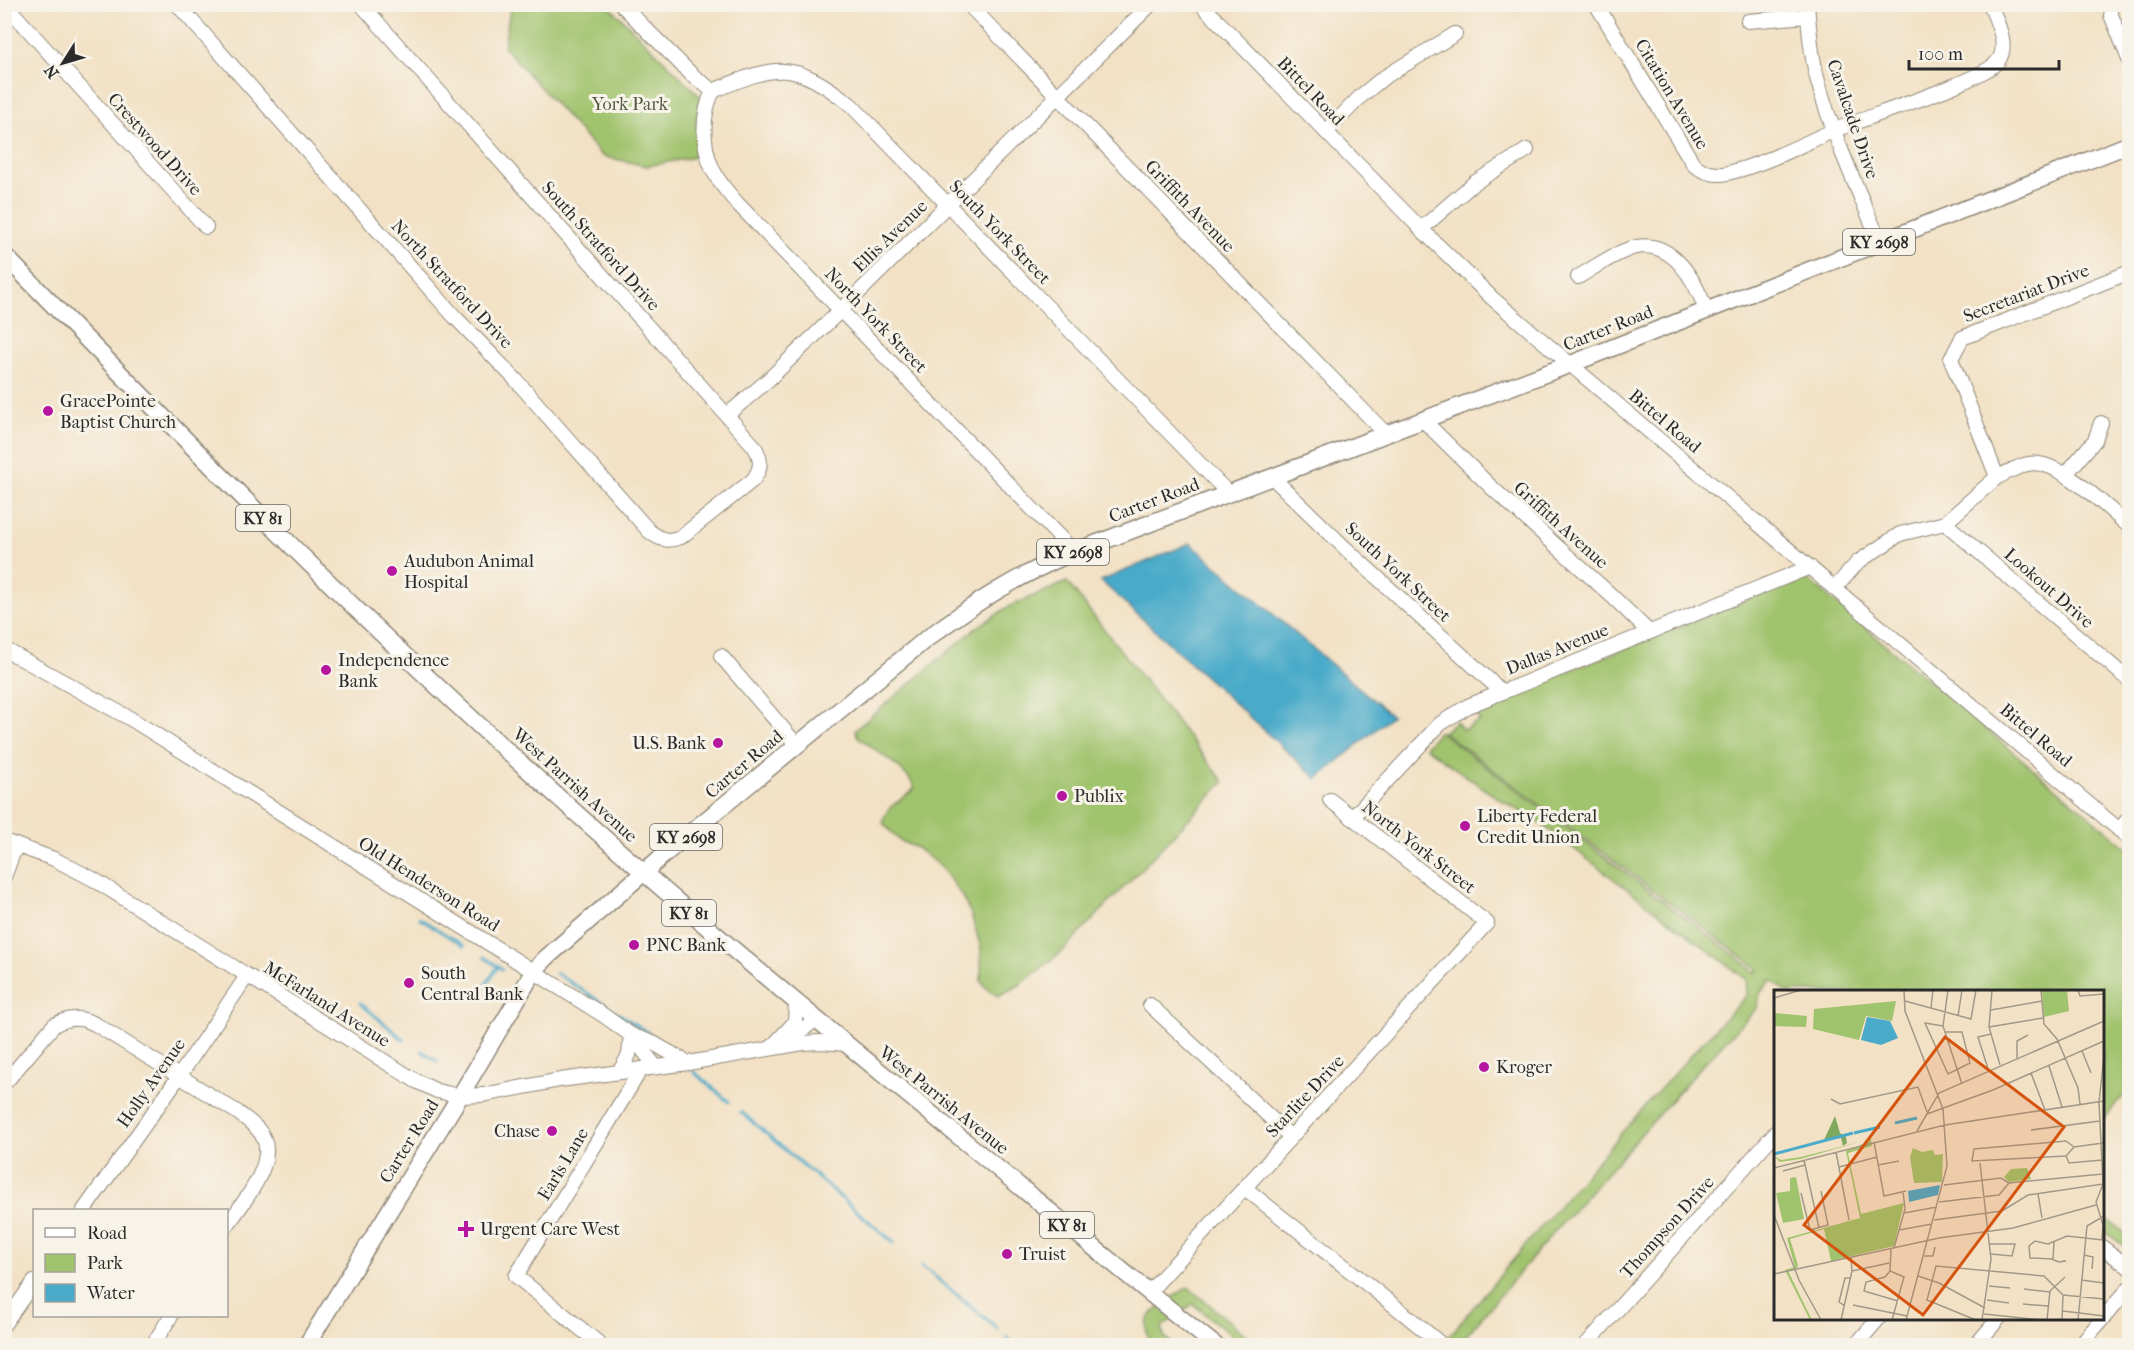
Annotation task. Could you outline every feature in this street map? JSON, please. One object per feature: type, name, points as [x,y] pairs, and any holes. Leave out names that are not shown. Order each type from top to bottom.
[{"type":"main road","name":"Carter Road","points":[[306,1346],[534,972],[546,958],[797,745],[962,611],[1019,577],[1074,552],[1571,364],[2130,144]]},
{"type":"main road","name":"West Parrish Avenue","points":[[4,255],[276,531],[479,726],[644,874],[796,1004],[1216,1346]]},
{"type":"street","name":"Crestwood Drive","points":[[5,4],[206,227]]},
{"type":"street","name":"North Stratford Drive","points":[[177,4],[454,316],[515,379],[649,531],[656,537],[673,540],[681,537],[714,512]]},
{"type":"street","name":"South Stratford Drive","points":[[361,4],[754,446],[761,464],[758,472],[753,480],[714,512]]},
{"type":"street","points":[[621,4],[691,74],[713,91]]},
{"type":"street","name":"Griffith Avenue","points":[[968,4],[1386,434]]},
{"type":"street","name":"Ellis Avenue","points":[[727,414],[768,380],[841,310],[1151,4]]},
{"type":"street","name":"Bittel Road","points":[[1201,4],[1421,229],[1492,297],[2130,839]]},
{"type":"street","name":"Citation Avenue","points":[[1596,4],[1682,147],[1701,171],[1709,174],[1728,173],[1835,130]]},
{"type":"street","points":[[1835,130],[1970,79],[1993,67],[1999,60],[2003,43],[1990,4]]},
{"type":"street","points":[[1748,21],[1807,10]]},
{"type":"street","name":"Cavalcade Drive","points":[[1807,10],[1817,76],[1835,130],[1880,242]]},
{"type":"street","points":[[2111,15],[2130,62]]},
{"type":"street","points":[[1326,132],[1361,96],[1383,78],[1455,34]]},
{"type":"street","name":"South York Street","points":[[713,91],[765,71],[794,72],[823,83],[850,104],[1228,493]]},
{"type":"street","name":"North York Street","points":[[713,91],[707,111],[705,141],[711,167],[717,179],[736,202],[1074,552]]},
{"type":"street","points":[[1421,229],[1474,183],[1527,150]]},
{"type":"street","points":[[1578,277],[1633,248],[1653,248],[1674,257],[1686,269],[1698,288],[1706,310]]},
{"type":"street","name":"Secretariat Drive","points":[[1997,477],[1951,359],[1962,338],[2130,272]]},
{"type":"street","name":"Griffith Avenue","points":[[1423,420],[1491,487],[1613,597],[1648,632]]},
{"type":"street","points":[[2066,474],[2095,440],[2101,423]]},
{"type":"street","points":[[1835,588],[1858,562],[1900,534],[1945,523],[1997,477],[2028,464],[2050,465],[2066,474],[2130,528]]},
{"type":"street","name":"South York Street","points":[[1272,477],[1345,548],[1501,691]]},
{"type":"street","name":"Lookout Drive","points":[[1945,523],[2130,681]]},
{"type":"street","name":"Dallas Avenue","points":[[1352,818],[1440,724],[1468,705],[1810,567]]},
{"type":"street","name":"Old Henderson Road","points":[[4,649],[131,719],[534,972],[631,1035],[656,1067]]},
{"type":"street","points":[[721,656],[797,745]]},
{"type":"street","name":"North York Street","points":[[1330,800],[1487,923]]},
{"type":"street","points":[[2119,830],[2130,817]]},
{"type":"street","points":[[4,877],[10,843]]},
{"type":"street","name":"McFarland Avenue","points":[[10,843],[54,859],[93,879],[416,1081],[437,1091],[460,1096],[483,1095],[620,1071],[656,1067]]},
{"type":"street","name":"Starlite Drive","points":[[1149,1292],[1487,923]]},
{"type":"street","name":"Holly Avenue","points":[[85,1209],[247,976]]},
{"type":"street","points":[[772,1047],[795,1022],[796,1004]]},
{"type":"street","points":[[1150,1005],[1291,1137]]},
{"type":"street","points":[[4,1084],[54,1025],[75,1018],[95,1024],[180,1075],[237,1112],[257,1128],[263,1138],[266,1159],[262,1169],[228,1224]]},
{"type":"street","points":[[772,1047],[788,1041],[816,1019]]},
{"type":"street","points":[[620,1071],[629,1055],[631,1035],[653,1043],[688,1063]]},
{"type":"street","points":[[656,1067],[820,1041],[846,1044]]},
{"type":"street","name":"Earls Lane","points":[[602,1346],[516,1276],[641,1068]]},
{"type":"street","name":"Thompson Drive","points":[[1585,1346],[1774,1134]]},
{"type":"street","points":[[1245,1188],[1320,1249],[1387,1299],[1443,1346]]},
{"type":"street","points":[[2104,1248],[2130,1268]]},
{"type":"street","points":[[4,1324],[33,1283]]},
{"type":"street","points":[[2104,1317],[2130,1287]]},
{"type":"street","points":[[152,1346],[170,1317]]},
{"type":"street","points":[[1855,1346],[1877,1320]]},
{"type":"street","points":[[1975,1346],[1997,1320]]},
{"type":"street","points":[[2079,1346],[2101,1320]]},
{"type":"green space","name":"York Park","points":[[514,5],[608,5],[702,98],[697,120],[695,157],[647,166],[602,156],[504,47],[510,9]]},
{"type":"green space","points":[[1802,578],[1807,579],[2129,849],[2129,1089],[2104,1119],[2104,990],[1784,990],[1771,980],[1760,993],[1757,1008],[1698,1070],[1458,1345],[1442,1345],[1554,1211],[1707,1037],[1747,995],[1746,979],[1541,824],[1490,793],[1425,747],[1439,731],[1746,964],[1755,974],[1758,969],[1443,732],[1456,721],[1463,730],[1480,721],[1473,709]]},
{"type":"green space","points":[[1067,582],[1224,782],[1063,951],[1018,986],[998,996],[989,991],[981,981],[981,948],[971,914],[960,893],[941,867],[917,848],[900,841],[883,823],[891,807],[914,789],[912,783],[900,768],[858,737],[855,730],[976,628],[1008,607]]},
{"type":"green space","points":[[2104,1217],[2129,1236],[2129,1250],[2104,1231]]},
{"type":"green space","points":[[1188,1287],[1258,1345],[1243,1345],[1193,1304],[1162,1327],[1164,1336],[1173,1345],[1152,1345],[1147,1334],[1150,1317],[1162,1304]]},
{"type":"water","points":[[1190,543],[1392,716],[1317,779],[1101,581]]},
{"type":"waterway","points":[[419,918],[464,946]]},
{"type":"waterway","points":[[484,957],[502,969]]},
{"type":"waterway","points":[[481,993],[498,966]]},
{"type":"waterway","points":[[556,973],[650,1034]]},
{"type":"waterway","points":[[360,1003],[404,1040]]},
{"type":"waterway","points":[[422,1051],[437,1061]]},
{"type":"waterway","points":[[694,1072],[729,1102]]},
{"type":"waterway","points":[[741,1112],[894,1243]]},
{"type":"waterway","points":[[922,1266],[998,1329]]},
{"type":"waterway","points":[[1007,1337],[1017,1346]]},
{"type":"place","name":"GracePointe Baptist Church","points":[[48,411]]},
{"type":"place","name":"Audubon Animal Hospital","points":[[392,571]]},
{"type":"place","name":"Independence Bank","points":[[326,670]]},
{"type":"place","name":"U.S. Bank","points":[[718,743]]},
{"type":"place","name":"Publix","points":[[1062,796]]},
{"type":"place","name":"Liberty Federal Credit Union","points":[[1465,826]]},
{"type":"place","name":"PNC Bank","points":[[634,945]]},
{"type":"place","name":"South Central Bank","points":[[409,983]]},
{"type":"place","name":"Kroger","points":[[1484,1067]]},
{"type":"place","name":"Chase","points":[[552,1131]]},
{"type":"place","name":"Urgent Care West","points":[[466,1229]]},
{"type":"place","name":"Truist","points":[[1007,1254]]}]
